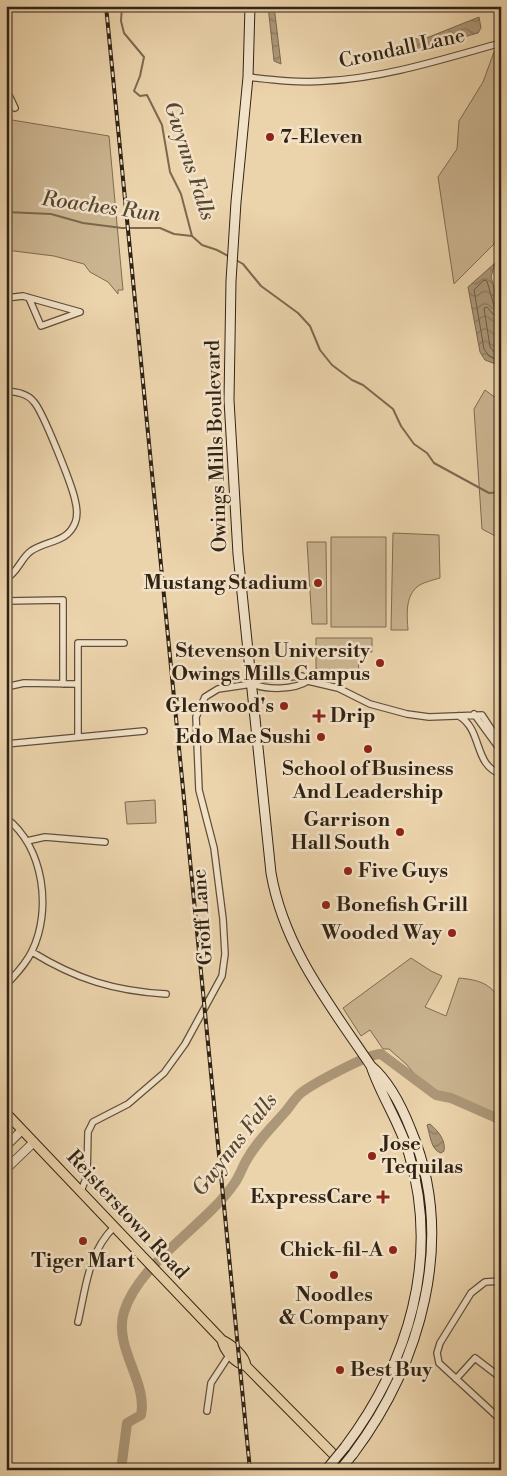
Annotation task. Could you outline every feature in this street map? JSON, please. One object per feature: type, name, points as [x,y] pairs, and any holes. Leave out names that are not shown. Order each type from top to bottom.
[{"type":"main road","name":"Owings Mills Boulevard","points":[[250,6],[248,77],[232,251],[229,400],[232,472],[270,864],[278,904],[290,938],[306,968],[371,1066],[375,1079],[399,1125],[413,1168],[420,1204],[422,1250],[417,1295],[410,1327],[376,1402],[345,1448],[326,1470]]},
{"type":"main road","name":"Owings Mills Boulevard","points":[[340,1470],[376,1420],[408,1355],[423,1312],[431,1261],[430,1206],[420,1153],[398,1103],[381,1074],[371,1066]]},
{"type":"main road","name":"Reisterstown Road","points":[[6,1113],[222,1340],[229,1343],[245,1360],[246,1366]]},
{"type":"main road","name":"Reisterstown Road","points":[[222,1340],[224,1347],[239,1364],[246,1366],[349,1470]]},
{"type":"street","name":"Crondall Lane","points":[[248,77],[314,82],[360,78],[418,66],[501,44]]},
{"type":"street","points":[[6,89],[15,108]]},
{"type":"street","points":[[6,298],[17,295],[29,298],[63,307],[80,312],[41,326],[29,298]]},
{"type":"street","points":[[6,390],[28,396],[39,409],[74,495],[77,512],[74,526],[65,537],[33,549],[24,557],[11,576],[6,579]]},
{"type":"street","points":[[6,601],[64,600],[63,684]]},
{"type":"street","points":[[78,737],[78,643],[124,643]]},
{"type":"street","points":[[289,676],[289,686]]},
{"type":"street","points":[[252,684],[262,679],[302,676],[308,680],[338,688],[370,704],[407,714],[429,717],[474,714],[484,717],[501,744]]},
{"type":"street","points":[[252,684],[264,689],[302,684],[308,680]]},
{"type":"street","points":[[6,687],[24,683],[78,684]]},
{"type":"street","name":"Groff Lane","points":[[81,1191],[87,1176],[88,1132],[93,1122],[134,1100],[164,1073],[185,1044],[222,976],[225,954],[224,926],[214,848],[199,790],[196,717],[202,700],[211,692],[252,684]]},
{"type":"street","points":[[474,714],[501,751]]},
{"type":"street","points":[[458,715],[465,719],[474,731],[486,764],[492,771],[501,774]]},
{"type":"street","points":[[6,744],[144,731]]},
{"type":"street","points":[[6,818],[27,841],[39,873],[42,902],[40,927],[32,952],[6,984]]},
{"type":"street","points":[[27,841],[45,837],[105,842]]},
{"type":"street","points":[[32,952],[90,982],[122,989],[166,994]]},
{"type":"street","points":[[6,1146],[22,1130]]},
{"type":"street","points":[[6,1169],[34,1142]]},
{"type":"street","points":[[78,1322],[94,1255],[104,1237],[114,1227]]},
{"type":"street","points":[[501,1281],[490,1280],[474,1288],[440,1343],[437,1353],[440,1363],[501,1420]]},
{"type":"street","points":[[207,1412],[211,1383],[230,1354]]},
{"type":"street","points":[[456,1379],[475,1358],[501,1378]]},
{"type":"shaded area","points":[[501,50],[501,227],[494,244],[454,284],[438,177],[457,149],[459,121],[483,82],[494,52]]},
{"type":"shaded area","points":[[6,119],[109,136],[123,290],[118,290],[118,294],[108,282],[90,272],[84,264],[54,256],[6,250]]},
{"type":"shaded area","points":[[485,390],[493,396],[501,398],[501,539],[482,529],[474,409]]},
{"type":"shaded area","points":[[393,533],[439,535],[440,578],[421,584],[413,591],[408,607],[408,630],[391,630]]},
{"type":"shaded area","points":[[331,537],[386,537],[386,627],[331,627]]},
{"type":"shaded area","name":"Mustang Stadium","points":[[307,542],[326,542],[327,624],[312,624]]},
{"type":"shaded area","points":[[316,638],[372,638],[372,652],[358,651],[359,677],[316,675]]},
{"type":"shaded area","points":[[155,800],[156,823],[127,824],[125,802]]},
{"type":"shaded area","points":[[411,958],[442,976],[425,1007],[446,1016],[459,978],[478,981],[484,984],[493,991],[501,1002],[501,1120],[458,1103],[436,1098],[406,1064],[389,1049],[383,1049],[370,1030],[361,1036],[343,1008]]},
{"type":"water","points":[[268,6],[274,6],[281,64],[274,61]]},
{"type":"water","points":[[479,17],[481,28],[478,33],[419,49],[411,50],[406,46],[407,40],[429,37]]},
{"type":"water","points":[[495,263],[491,277],[501,312],[501,366],[485,360],[480,352],[468,287]]},
{"type":"water","points":[[430,1124],[443,1139],[444,1151],[441,1153],[435,1149],[431,1142],[427,1125]]},
{"type":"waterway","name":"Gwynns Falls","points":[[122,6],[121,21],[124,33],[144,57],[140,76],[134,91],[140,96],[147,95],[162,125],[170,172],[181,194],[192,236],[202,245],[230,257]]},
{"type":"waterway","name":"Roaches Run","points":[[6,212],[51,214],[83,223],[122,228],[160,228],[174,234],[192,236]]},
{"type":"waterway","name":"Gwynns Falls","points":[[236,260],[243,264],[261,286],[298,313],[310,326],[320,350],[332,365],[352,380],[363,385],[393,409],[401,426],[414,444],[427,453],[434,463],[489,493],[501,492]]},
{"type":"waterway","name":"Gwynns Falls","points":[[121,1470],[127,1423],[141,1415],[142,1403],[140,1390],[123,1338],[124,1312],[132,1294],[157,1261],[221,1200],[236,1181],[255,1147],[299,1095],[340,1070],[381,1054],[436,1095],[451,1098],[501,1120]]},
{"type":"railway","points":[[106,6],[250,1470]]},
{"type":"place","name":"7-Eleven","points":[[270,137]]},
{"type":"place","name":"Mustang Stadium","points":[[318,583]]},
{"type":"place","name":"Stevenson University Owings Mills Campus","points":[[380,663]]},
{"type":"place","name":"Glenwood's","points":[[284,706]]},
{"type":"place","name":"Drip","points":[[319,716]]},
{"type":"place","name":"Edo Mae Sushi","points":[[321,737]]},
{"type":"place","name":"School of Business And Leadership","points":[[368,749]]},
{"type":"place","name":"Garrison Hall South","points":[[400,832]]},
{"type":"place","name":"Five Guys","points":[[348,871]]},
{"type":"place","name":"Bonefish Grill","points":[[326,905]]},
{"type":"place","name":"Wooded Way","points":[[452,933]]},
{"type":"place","name":"Jose Tequilas","points":[[372,1156]]},
{"type":"place","name":"ExpressCare","points":[[383,1197]]},
{"type":"place","name":"Tiger Mart","points":[[83,1241]]},
{"type":"place","name":"Chick-fil-A","points":[[393,1250]]},
{"type":"place","name":"Noodles & Company","points":[[334,1275]]},
{"type":"place","name":"Best Buy","points":[[340,1370]]}]
